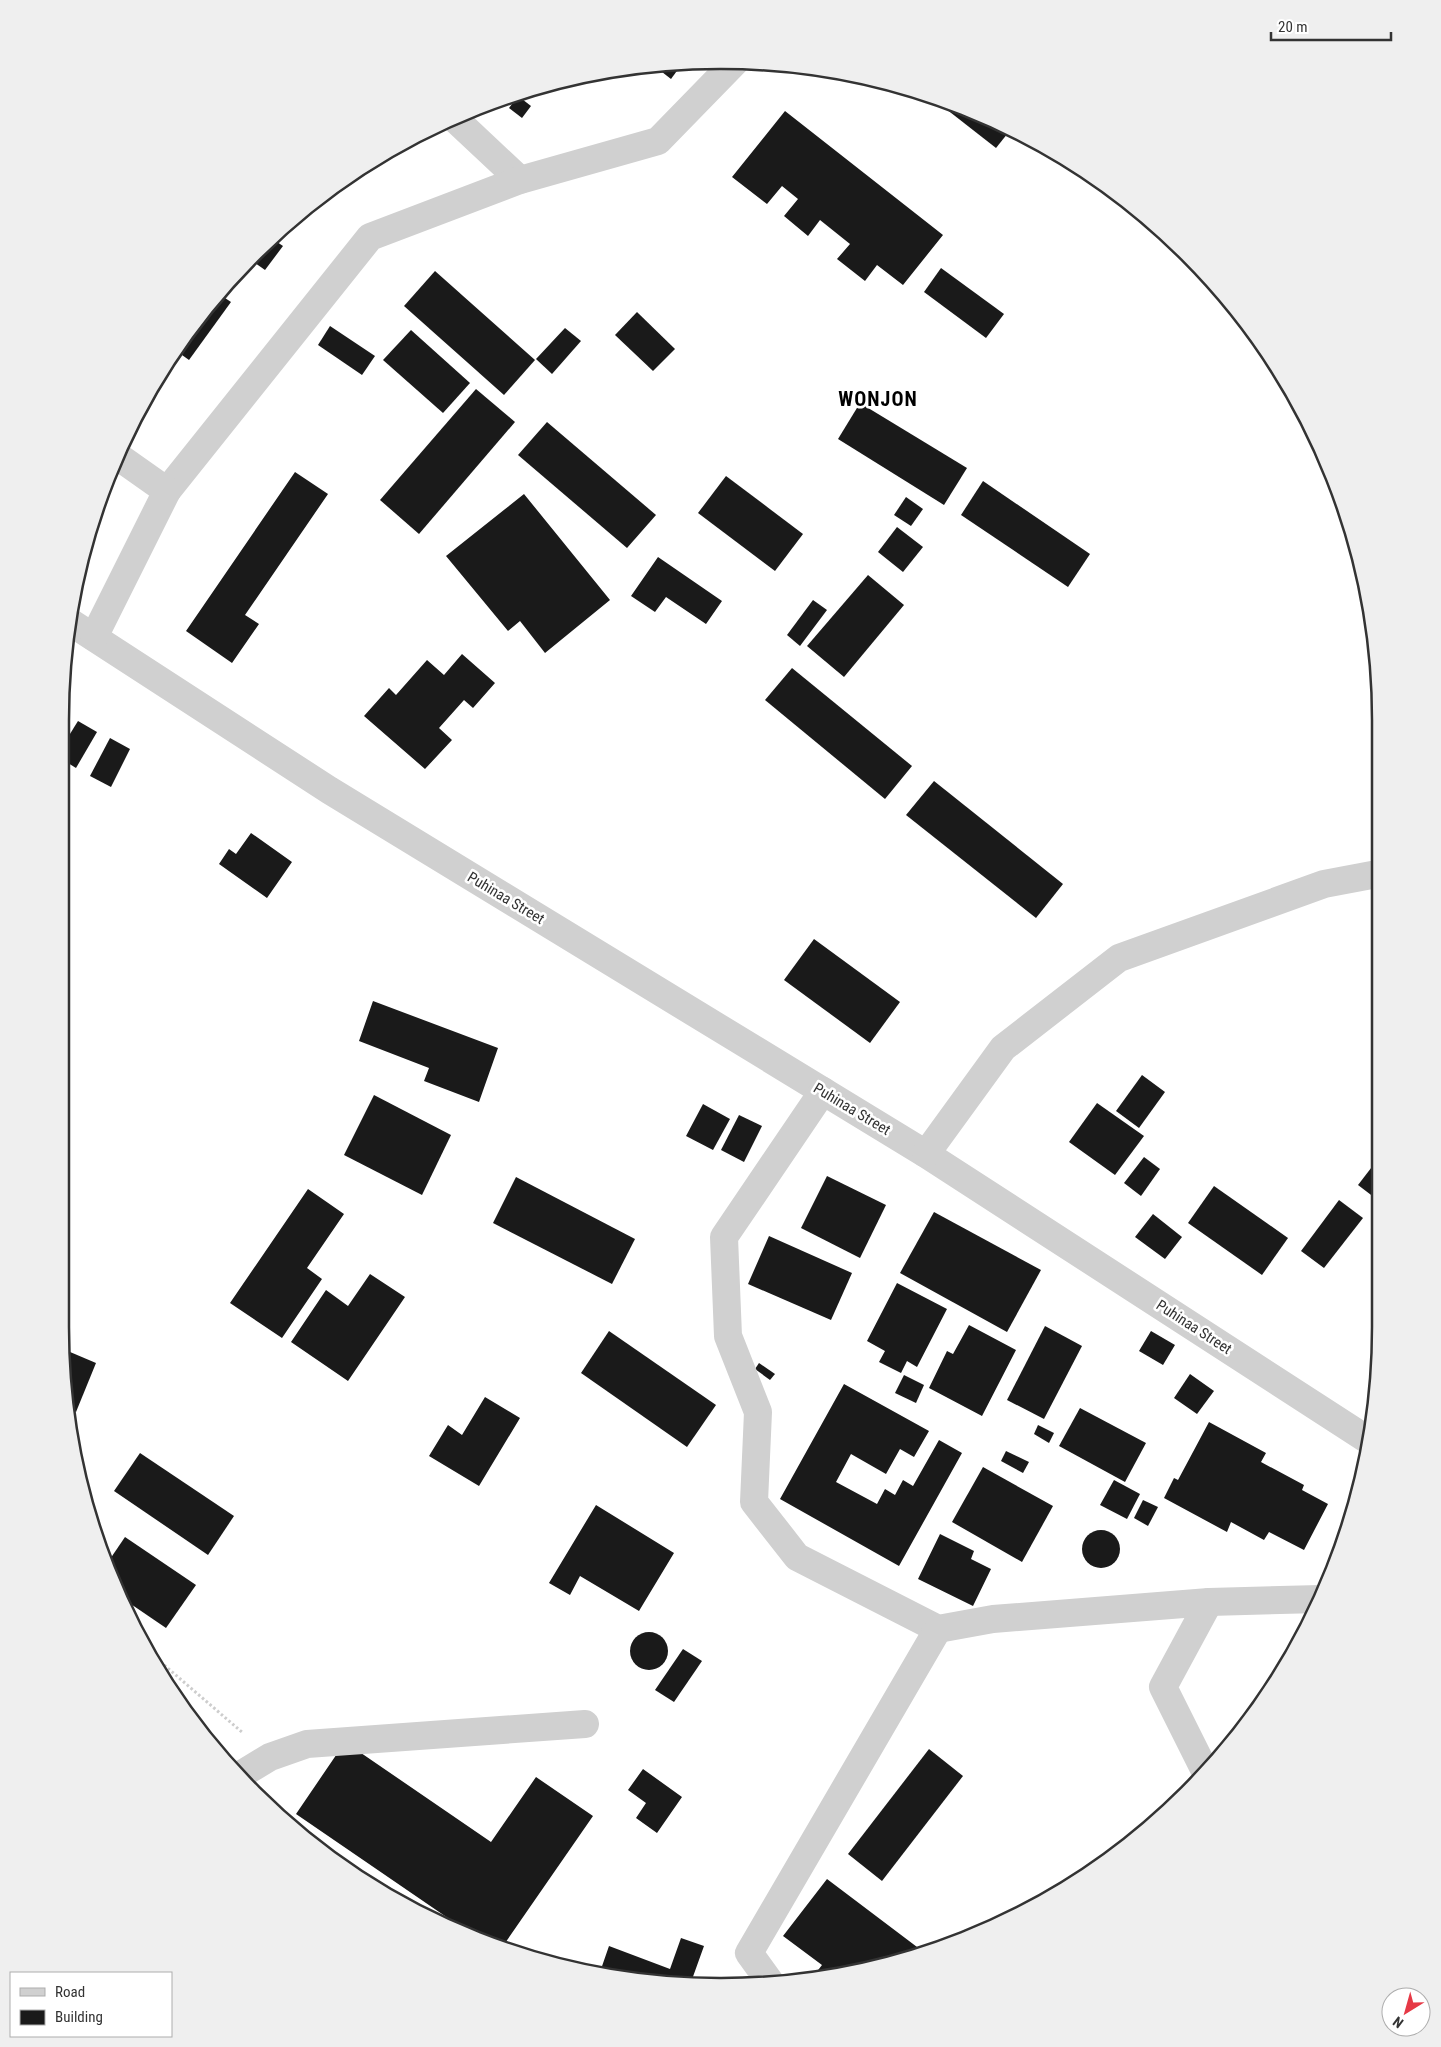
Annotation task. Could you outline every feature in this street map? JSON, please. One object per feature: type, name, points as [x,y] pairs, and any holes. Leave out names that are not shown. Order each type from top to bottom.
[{"type":"street","points":[[94,637],[167,491],[370,237],[520,180],[658,141],[728,69]]},
{"type":"street","points":[[460,123],[520,180]]},
{"type":"street","points":[[123,460],[167,491]]},
{"type":"street","name":"Puhinaa Street","points":[[76,625],[329,790],[926,1154],[1363,1437]]},
{"type":"street","points":[[926,1154],[1003,1048],[1119,958],[1324,884],[1372,875]]},
{"type":"street","points":[[823,1091],[724,1237],[728,1336],[758,1412],[754,1502],[797,1557],[938,1629],[994,1619],[1209,1602],[1312,1599]]},
{"type":"street","points":[[1202,1765],[1163,1687],[1209,1602]]},
{"type":"street","points":[[766,1977],[749,1953],[938,1629]]},
{"type":"street","points":[[245,1772],[270,1757],[307,1744],[585,1724]]},
{"type":"path","points":[[164,1665],[270,1757]]},
{"type":"building","points":[[678,70],[671,79],[661,72]]},
{"type":"building","points":[[523,100],[531,106],[522,118],[509,108],[513,102]]},
{"type":"building","points":[[946,109],[1007,135],[996,148]]},
{"type":"building","points":[[785,111],[943,235],[903,285],[877,265],[865,281],[837,259],[850,244],[820,220],[808,236],[784,216],[798,199],[782,186],[767,204],[732,177]]},
{"type":"building","points":[[278,243],[283,246],[265,270],[256,264]]},
{"type":"building","points":[[941,268],[1004,314],[986,338],[924,292]]},
{"type":"building","points":[[435,271],[535,360],[504,395],[404,306]]},
{"type":"building","points":[[225,298],[231,302],[189,360],[181,355]]},
{"type":"building","points":[[637,312],[675,349],[653,371],[615,335]]},
{"type":"building","points":[[330,326],[375,356],[362,375],[318,345]]},
{"type":"building","points":[[565,328],[581,341],[552,374],[536,359]]},
{"type":"building","points":[[411,330],[470,383],[443,413],[383,360]]},
{"type":"building","points":[[476,389],[515,422],[419,534],[380,500]]},
{"type":"building","points":[[860,403],[967,468],[944,505],[838,439]]},
{"type":"building","points":[[547,422],[656,515],[627,548],[518,455]]},
{"type":"building","points":[[295,472],[328,494],[245,615],[259,624],[232,663],[186,631]]},
{"type":"building","points":[[726,476],[803,534],[775,571],[698,513]]},
{"type":"building","points":[[983,481],[1090,554],[1068,587],[961,515]]},
{"type":"building","points":[[524,494],[610,600],[545,653],[520,621],[508,631],[446,556]]},
{"type":"building","points":[[906,497],[923,509],[911,526],[894,515]]},
{"type":"building","points":[[897,527],[923,547],[903,572],[878,552]]},
{"type":"building","points":[[658,557],[722,601],[706,624],[666,597],[655,612],[631,596]]},
{"type":"building","points":[[868,575],[904,605],[844,677],[807,646]]},
{"type":"building","points":[[813,600],[827,610],[800,646],[787,635]]},
{"type":"building","points":[[462,654],[495,683],[473,708],[464,700],[439,728],[452,740],[425,769],[364,716],[389,688],[396,695],[427,660],[444,675]]},
{"type":"building","points":[[792,668],[912,766],[885,799],[765,700]]},
{"type":"building","points":[[78,721],[97,732],[76,768],[69,764],[69,736]]},
{"type":"building","points":[[110,738],[130,749],[111,787],[90,776]]},
{"type":"building","points":[[934,781],[1063,884],[1036,918],[906,815]]},
{"type":"building","points":[[251,833],[292,862],[267,898],[219,864],[229,849],[236,854]]},
{"type":"building","points":[[814,939],[900,1002],[870,1043],[784,980]]},
{"type":"building","points":[[373,1001],[498,1048],[479,1102],[424,1081],[429,1068],[359,1041]]},
{"type":"building","points":[[1142,1075],[1165,1092],[1139,1128],[1116,1111]]},
{"type":"building","points":[[374,1095],[451,1135],[422,1195],[344,1155]]},
{"type":"building","points":[[1097,1103],[1144,1136],[1115,1175],[1069,1142]]},
{"type":"building","points":[[703,1104],[730,1119],[713,1150],[686,1136]]},
{"type":"building","points":[[739,1115],[762,1126],[744,1162],[721,1150]]},
{"type":"building","points":[[1144,1157],[1160,1169],[1141,1196],[1124,1183]]},
{"type":"building","points":[[1372,1167],[1372,1196],[1358,1185]]},
{"type":"building","points":[[827,1176],[886,1205],[860,1258],[801,1228]]},
{"type":"building","points":[[516,1177],[635,1239],[612,1284],[493,1223]]},
{"type":"building","points":[[1214,1186],[1288,1238],[1262,1275],[1188,1223]]},
{"type":"building","points":[[308,1189],[344,1214],[307,1268],[322,1279],[282,1338],[230,1303]]},
{"type":"building","points":[[1339,1200],[1363,1218],[1324,1268],[1301,1251]]},
{"type":"building","points":[[934,1212],[1041,1270],[1007,1332],[900,1273]]},
{"type":"building","points":[[1153,1214],[1182,1237],[1165,1259],[1135,1237]]},
{"type":"building","points":[[769,1236],[852,1273],[831,1320],[748,1284]]},
{"type":"building","points":[[370,1274],[405,1297],[348,1381],[291,1342],[326,1290],[348,1306]]},
{"type":"building","points":[[897,1283],[947,1309],[917,1367],[907,1361],[901,1373],[879,1362],[885,1351],[867,1341]]},
{"type":"building","points":[[969,1325],[1016,1350],[982,1416],[929,1388],[947,1351],[953,1354]]},
{"type":"building","points":[[1045,1326],[1082,1346],[1044,1419],[1007,1400]]},
{"type":"building","points":[[609,1331],[716,1405],[687,1447],[581,1373]]},
{"type":"building","points":[[1151,1331],[1175,1345],[1163,1365],[1139,1351]]},
{"type":"building","points":[[70,1352],[96,1363],[76,1412],[74,1411]]},
{"type":"building","points":[[759,1363],[775,1374],[770,1380],[755,1369]]},
{"type":"building","points":[[1190,1374],[1214,1391],[1197,1414],[1174,1398]]},
{"type":"building","points":[[904,1375],[924,1385],[916,1403],[895,1393]]},
{"type":"building","points":[[844,1384],[929,1431],[914,1457],[900,1449],[886,1474],[851,1454],[836,1482],[877,1504],[885,1489],[895,1495],[903,1480],[913,1486],[939,1440],[962,1453],[899,1566],[780,1499]]},
{"type":"building","points":[[485,1397],[520,1418],[479,1486],[429,1456],[448,1425],[462,1435]]},
{"type":"building","points":[[1080,1408],[1146,1443],[1125,1482],[1059,1446]]},
{"type":"building","points":[[1209,1422],[1266,1453],[1261,1462],[1304,1485],[1302,1490],[1328,1504],[1304,1550],[1269,1532],[1264,1540],[1231,1522],[1227,1532],[1164,1498],[1174,1478],[1178,1480]]},
{"type":"building","points":[[1038,1425],[1054,1433],[1049,1443],[1034,1434]]},
{"type":"building","points":[[1006,1451],[1029,1462],[1023,1473],[1001,1461]]},
{"type":"building","points":[[140,1453],[234,1516],[208,1555],[114,1491]]},
{"type":"building","points":[[983,1467],[1053,1506],[1022,1562],[952,1522]]},
{"type":"building","points":[[1114,1480],[1140,1494],[1127,1519],[1100,1505]]},
{"type":"building","points":[[1143,1500],[1158,1507],[1148,1526],[1134,1518]]},
{"type":"building","points":[[596,1505],[674,1553],[639,1611],[580,1576],[570,1595],[549,1583]]},
{"type":"building","points":[[1101,1530],[1115,1535],[1120,1549],[1115,1563],[1101,1568],[1087,1563],[1082,1549],[1087,1535]]},
{"type":"building","points":[[940,1534],[974,1551],[971,1559],[991,1569],[973,1606],[918,1579]]},
{"type":"building","points":[[125,1537],[196,1585],[166,1628],[131,1604],[111,1558]]},
{"type":"building","points":[[649,1632],[662,1638],[668,1651],[662,1664],[649,1670],[636,1664],[630,1651],[636,1638]]},
{"type":"building","points":[[683,1649],[702,1661],[674,1702],[655,1690]]},
{"type":"building","points":[[345,1742],[491,1842],[536,1777],[593,1816],[506,1942],[449,1919],[296,1814]]},
{"type":"building","points":[[929,1749],[963,1776],[882,1881],[848,1854]]},
{"type":"building","points":[[643,1769],[682,1797],[657,1833],[636,1818],[646,1803],[628,1790]]},
{"type":"building","points":[[827,1879],[918,1948],[848,1966],[817,1971],[822,1965],[783,1936]]},
{"type":"building","points":[[681,1938],[704,1946],[693,1977],[635,1973],[602,1967],[609,1946],[670,1969]]},
{"type":"district","name":"WONJON","points":[[878,399]]}]
